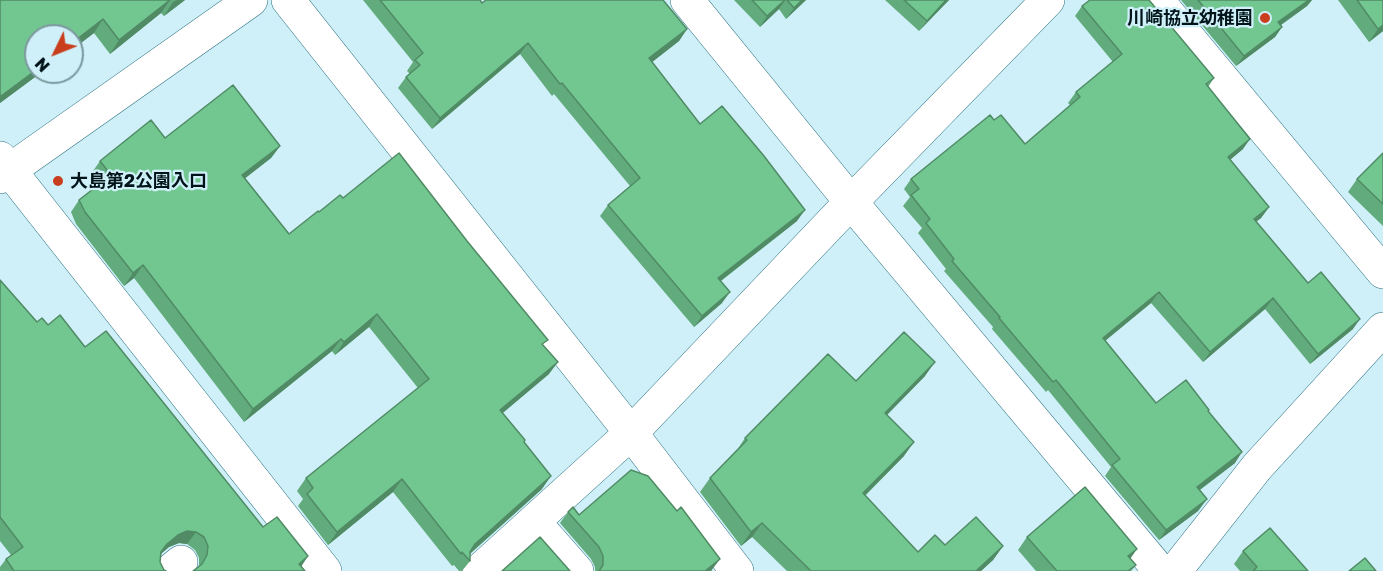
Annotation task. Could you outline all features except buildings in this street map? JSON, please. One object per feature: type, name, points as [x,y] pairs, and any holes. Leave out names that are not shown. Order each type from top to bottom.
[{"type":"street","points":[[251,0],[3,168],[325,571]]},
{"type":"street","points":[[288,0],[631,433],[737,571]]},
{"type":"street","points":[[687,0],[851,202],[1160,571]]},
{"type":"street","points":[[479,571],[631,433],[1048,0]]},
{"type":"street","points":[[1157,0],[1383,272]]},
{"type":"street","points":[[1175,571],[1257,467],[1383,328]]},
{"type":"street","points":[[534,522],[577,571]]},
{"type":"place","name":"川崎協立幼稚園","points":[[1265,18]]},
{"type":"place","name":"大島第2公園入口","points":[[58,181]]}]
